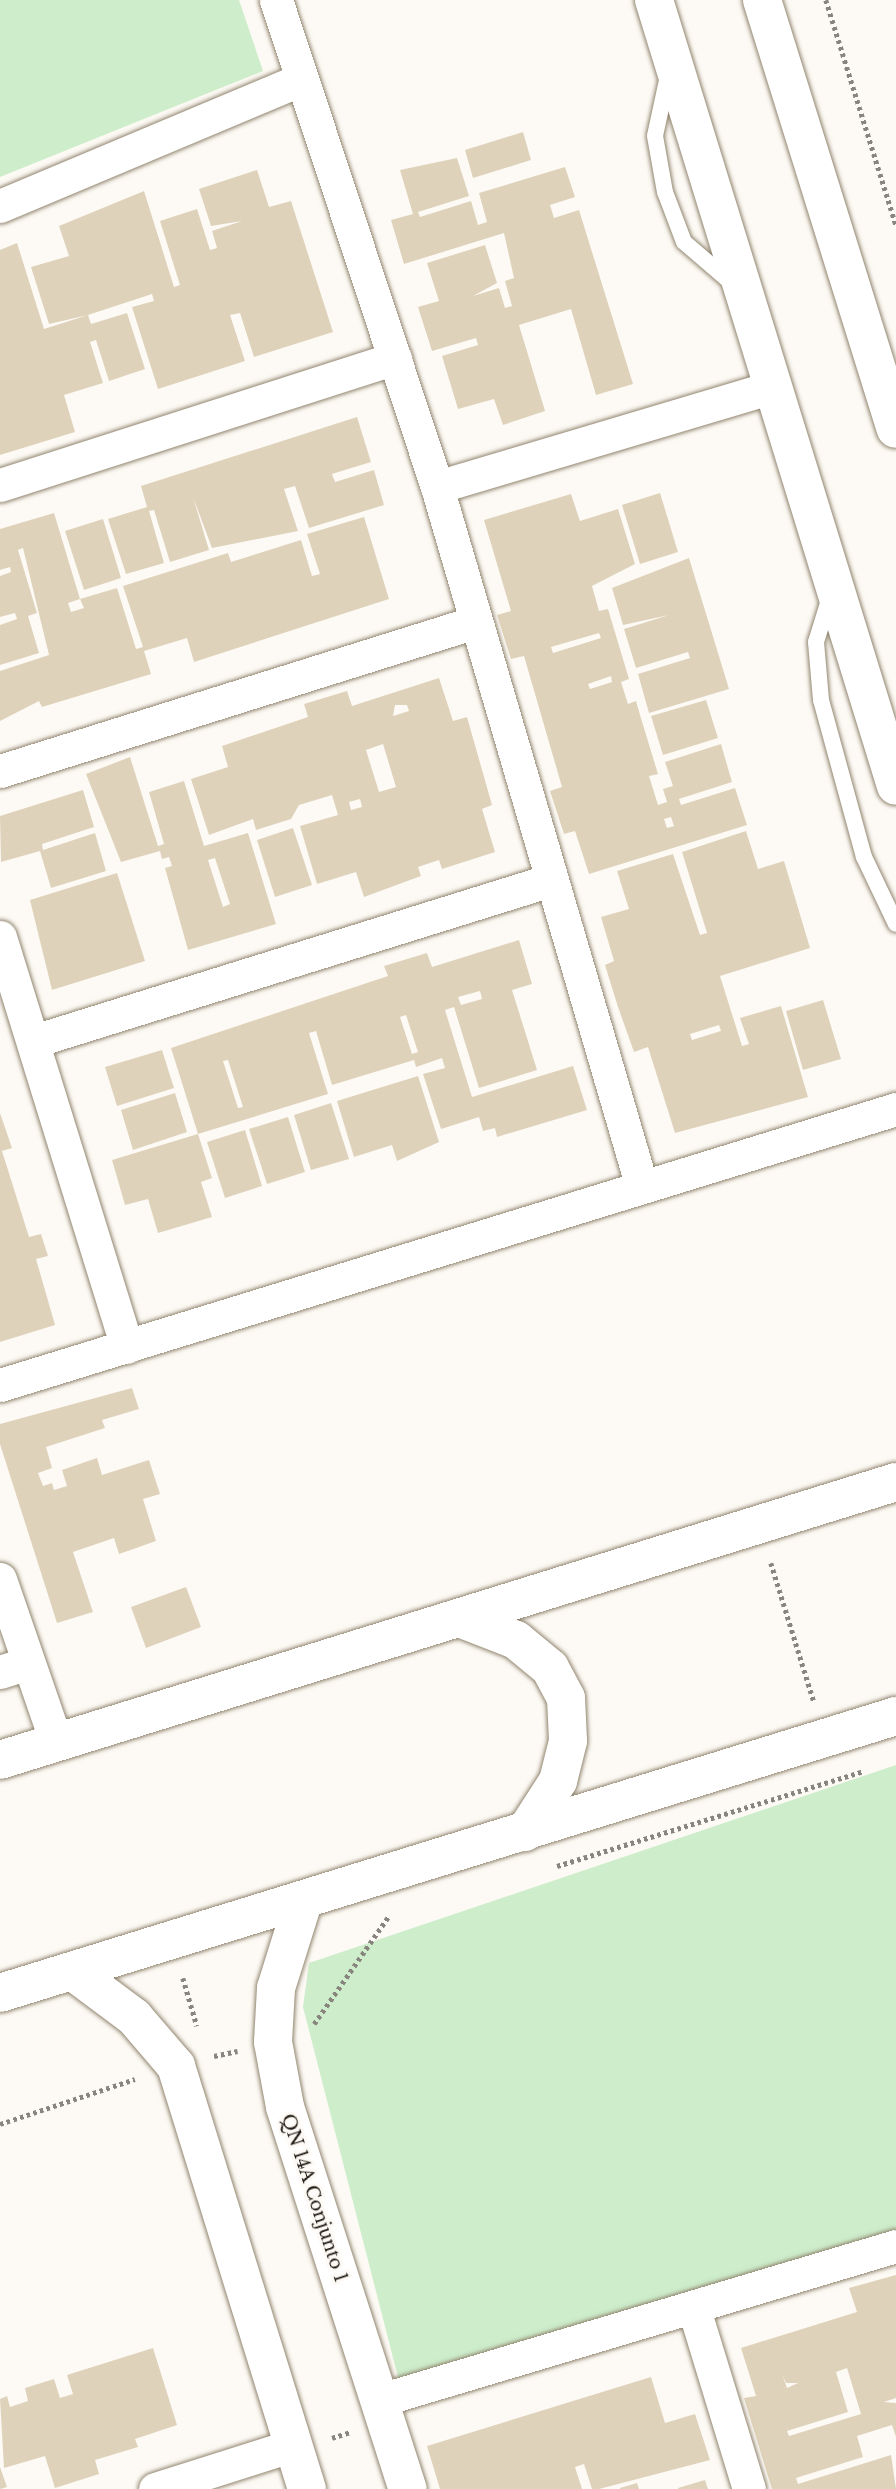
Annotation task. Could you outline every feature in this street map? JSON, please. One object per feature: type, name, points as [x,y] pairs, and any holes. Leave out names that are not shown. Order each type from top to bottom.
[{"type":"main road","points":[[654,0],[769,388],[896,786]]},
{"type":"main road","points":[[762,0],[896,429]]},
{"type":"main road","points":[[0,1760],[462,1619],[758,1522],[896,1482]]},
{"type":"main road","points":[[462,1619],[516,1640],[550,1668],[566,1698],[568,1741],[558,1781],[525,1832]]},
{"type":"main road","points":[[0,1993],[75,1973],[896,1717]]},
{"type":"main road","name":"QN 14A Conjunto 1","points":[[303,1902],[276,1988],[273,2042],[285,2107],[408,2489]]},
{"type":"main road","points":[[75,1973],[134,2017],[176,2066],[307,2489]]},
{"type":"street","points":[[276,0],[300,80],[437,487],[473,623],[642,1187]]},
{"type":"street","points":[[0,206],[300,80]]},
{"type":"street","points":[[0,485],[395,358]]},
{"type":"street","points":[[437,487],[769,388]]},
{"type":"street","points":[[0,771],[473,623]]},
{"type":"street","points":[[34,1041],[551,880]]},
{"type":"street","points":[[0,937],[127,1347]]},
{"type":"street","points":[[0,1385],[896,1109]]},
{"type":"street","points":[[0,1579],[14,1668],[56,1742]]},
{"type":"street","points":[[383,2410],[896,2246]]},
{"type":"street","points":[[694,2309],[749,2489]]},
{"type":"street","points":[[155,2489],[294,2445]]},
{"type":"lane","points":[[832,588],[816,642],[821,700],[864,857],[896,924]]},
{"type":"path","points":[[826,0],[896,225]]},
{"type":"path","points":[[758,1522],[825,1737],[844,1780]]},
{"type":"path","points":[[543,1871],[844,1780],[875,1766]]},
{"type":"path","points":[[0,2124],[176,2066],[273,2042],[317,2023],[386,1918],[399,1914]]},
{"type":"path","points":[[294,2445],[310,2447],[383,2410]]},
{"type":"green space","points":[[0,0],[239,0],[263,71],[0,177]]},
{"type":"green space","points":[[896,1765],[896,2231],[399,2381],[303,2007],[309,1963]]},
{"type":"building","points":[[523,132],[531,160],[473,178],[465,150]]},
{"type":"building","points":[[457,158],[469,196],[418,212],[420,217],[471,201],[478,225],[487,222],[479,193],[565,167],[575,197],[550,205],[554,218],[579,210],[633,384],[596,395],[571,309],[519,325],[545,411],[503,425],[494,399],[458,409],[442,356],[478,345],[476,338],[432,351],[418,307],[439,301],[427,263],[485,245],[497,283],[473,296],[499,288],[505,308],[512,306],[505,281],[514,278],[504,233],[404,264],[391,220],[413,214],[400,170]]},
{"type":"building","points":[[257,170],[269,207],[291,201],[333,332],[254,357],[240,313],[230,315],[245,361],[158,389],[132,307],[154,301],[152,294],[88,315],[49,324],[31,267],[69,256],[59,226],[144,191],[174,287],[180,285],[160,221],[197,209],[210,250],[217,248],[212,231],[242,221],[211,226],[199,189]]},
{"type":"building","points":[[17,243],[44,329],[88,315],[91,324],[127,313],[145,369],[109,381],[96,340],[90,342],[103,383],[64,395],[75,432],[0,455],[0,250]]},
{"type":"building","points":[[357,417],[371,462],[332,474],[335,482],[374,470],[384,505],[309,528],[295,486],[284,489],[298,531],[212,548],[193,497],[209,550],[170,562],[154,510],[149,511],[164,563],[126,574],[108,519],[147,507],[141,486]]},
{"type":"building","points":[[660,493],[678,552],[640,564],[622,505]]},
{"type":"building","points":[[571,494],[580,521],[618,509],[635,564],[592,586],[599,611],[608,609],[629,679],[621,682],[628,704],[636,701],[658,774],[649,776],[658,805],[667,802],[663,789],[673,786],[665,762],[721,744],[732,782],[679,799],[681,805],[735,788],[747,825],[589,874],[575,831],[564,834],[550,791],[562,787],[524,656],[511,659],[497,615],[511,611],[484,520]],"holes":[[[599,633],[601,638],[553,653],[551,647]],[[611,676],[612,682],[590,689],[588,684]],[[671,817],[674,826],[667,828],[664,819]]]},
{"type":"building","points":[[54,513],[80,599],[117,588],[136,649],[143,647],[123,586],[228,553],[231,562],[301,540],[312,576],[320,574],[307,534],[364,517],[389,599],[194,662],[187,638],[144,651],[151,674],[42,707],[39,701],[0,721],[0,671],[49,655],[23,548],[18,550],[37,613],[28,616],[39,653],[0,665],[0,625],[17,619],[15,613],[0,617],[0,576],[11,572],[10,567],[0,570],[0,529]],"holes":[[[80,599],[84,608],[71,612],[68,603]]]},
{"type":"building","points":[[103,519],[121,578],[84,590],[65,531]]},
{"type":"building","points":[[689,558],[729,689],[649,713],[638,674],[690,658],[688,652],[636,668],[624,629],[669,615],[623,625],[612,588]]},
{"type":"building","points":[[439,678],[453,721],[467,717],[492,805],[482,809],[495,852],[442,869],[439,860],[418,867],[421,876],[364,897],[356,872],[317,884],[300,826],[338,815],[332,795],[299,805],[291,819],[256,830],[253,819],[209,835],[191,779],[228,767],[222,746],[308,717],[304,704],[347,691],[352,706]],"holes":[[[395,705],[407,705],[409,711],[393,716]],[[383,744],[396,787],[379,792],[366,750]],[[360,799],[362,807],[351,810],[349,802]]]},
{"type":"building","points":[[706,700],[718,738],[663,755],[651,716]]},
{"type":"building","points":[[130,757],[158,846],[164,844],[149,792],[184,781],[204,846],[248,833],[276,924],[188,950],[165,868],[172,866],[169,857],[162,859],[160,851],[121,862],[86,774]],"holes":[[[215,858],[230,904],[223,907],[208,860]]]},
{"type":"building","points":[[83,790],[94,827],[42,844],[43,850],[95,833],[106,871],[51,888],[40,851],[1,862],[0,816]]},
{"type":"building","points":[[293,828],[312,885],[275,897],[257,840]]},
{"type":"building","points":[[746,831],[758,869],[784,861],[810,948],[720,976],[742,1046],[749,1044],[740,1018],[781,1006],[808,1097],[675,1133],[648,1047],[634,1052],[618,1007],[605,965],[614,961],[601,917],[629,909],[617,871],[673,854],[700,935],[707,933],[682,852]],"holes":[[[719,1025],[721,1031],[692,1040],[690,1034]]]},
{"type":"building","points":[[117,873],[145,961],[52,990],[30,900]]},
{"type":"building","points":[[519,940],[532,984],[512,990],[537,1070],[479,1088],[454,1007],[445,1010],[472,1097],[573,1066],[587,1110],[497,1137],[495,1128],[483,1131],[479,1117],[441,1129],[423,1074],[445,1068],[442,1058],[416,1067],[414,1060],[332,1085],[316,1031],[309,1033],[328,1094],[198,1134],[171,1048],[388,976],[384,966],[427,953],[432,967]],"holes":[[[480,991],[482,999],[461,1005],[458,997]],[[406,1015],[418,1052],[412,1054],[400,1017]],[[228,1060],[243,1107],[238,1108],[223,1061]]]},
{"type":"building","points":[[823,1000],[841,1059],[803,1070],[786,1011]]},
{"type":"building","points":[[162,1050],[174,1088],[117,1106],[105,1067]]},
{"type":"building","points":[[418,1076],[439,1142],[397,1161],[392,1145],[354,1157],[337,1101]]},
{"type":"building","points":[[175,1093],[187,1132],[133,1150],[121,1110]]},
{"type":"building","points":[[331,1103],[349,1159],[311,1170],[294,1115]]},
{"type":"building","points":[[0,1113],[12,1148],[2,1151],[29,1237],[41,1234],[48,1256],[36,1259],[55,1325],[0,1342]]},
{"type":"building","points":[[288,1117],[305,1172],[267,1184],[249,1129]]},
{"type":"building","points":[[245,1130],[262,1186],[225,1198],[207,1142]]},
{"type":"building","points":[[198,1134],[212,1178],[201,1182],[212,1217],[158,1233],[148,1199],[125,1205],[112,1160]]},
{"type":"building","points":[[132,1388],[139,1409],[102,1420],[105,1428],[46,1447],[52,1468],[38,1473],[43,1486],[52,1483],[54,1490],[67,1486],[62,1470],[97,1458],[102,1475],[149,1460],[160,1494],[143,1499],[156,1541],[119,1554],[114,1538],[73,1552],[93,1612],[57,1623],[0,1444],[0,1424]]},
{"type":"building","points":[[186,1587],[201,1627],[146,1648],[131,1607]]},
{"type":"building","points":[[896,2275],[896,2398],[884,2402],[896,2403],[896,2437],[892,2425],[857,2436],[863,2457],[796,2478],[798,2484],[891,2455],[896,2489],[772,2489],[744,2398],[756,2396],[741,2348],[857,2312],[849,2288]],"holes":[[[847,2368],[861,2414],[789,2436],[787,2431],[848,2412],[836,2372]],[[782,2374],[786,2383],[798,2383],[787,2388]]]},
{"type":"building","points":[[153,2348],[177,2425],[135,2439],[138,2447],[95,2460],[99,2474],[55,2488],[45,2456],[4,2468],[0,2399],[7,2396],[10,2407],[28,2401],[25,2388],[54,2379],[60,2398],[73,2394],[67,2375]]},
{"type":"building","points":[[651,2377],[665,2423],[695,2414],[710,2460],[599,2489],[592,2489],[584,2464],[575,2467],[582,2489],[440,2489],[427,2446]]},
{"type":"building","points":[[0,2467],[7,2487],[0,2489]]},
{"type":"building","points":[[705,2480],[708,2489],[678,2489],[678,2488]]},
{"type":"building","points":[[637,2483],[639,2489],[620,2489],[620,2488]]}]
